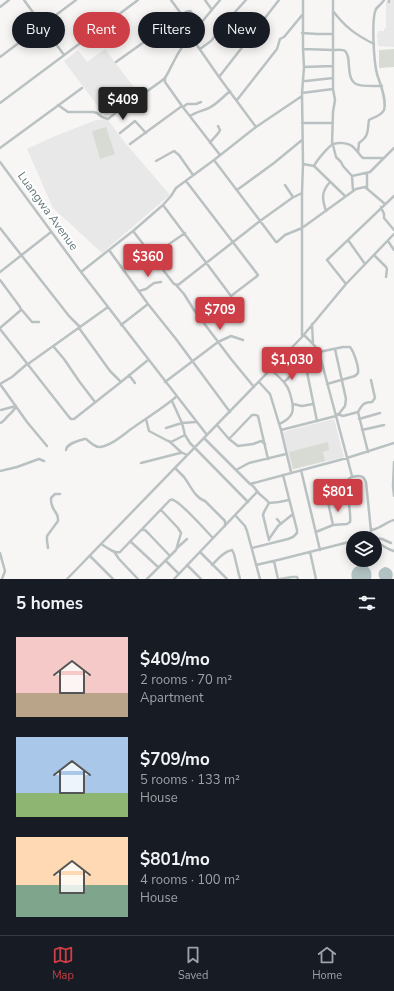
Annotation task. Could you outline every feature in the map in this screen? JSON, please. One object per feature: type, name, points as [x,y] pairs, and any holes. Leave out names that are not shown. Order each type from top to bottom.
[{"type":"street","points":[[0,7],[9,0]]},
{"type":"street","points":[[24,0],[33,12]]},
{"type":"street","points":[[61,12],[76,0]]},
{"type":"street","points":[[0,103],[138,0]]},
{"type":"street","points":[[171,0],[180,12]]},
{"type":"street","points":[[205,0],[212,10]]},
{"type":"street","points":[[205,18],[220,0]]},
{"type":"street","points":[[246,0],[225,22],[211,41],[200,49],[256,127]]},
{"type":"street","points":[[220,77],[279,0]]},
{"type":"street","points":[[303,0],[303,336]]},
{"type":"street","points":[[333,0],[334,100],[332,145],[336,157],[352,176],[353,191]]},
{"type":"street","points":[[358,152],[359,142],[364,139],[369,130],[369,120],[381,114],[384,110],[382,86],[375,62],[373,32],[376,11],[384,0]]},
{"type":"street","points":[[333,11],[344,25],[374,44]]},
{"type":"street","points":[[237,100],[277,49],[280,39],[284,37],[303,14]]},
{"type":"street","points":[[302,33],[333,34]]},
{"type":"street","points":[[116,62],[138,46]]},
{"type":"street","points":[[0,57],[12,48]]},
{"type":"street","points":[[59,48],[64,55]]},
{"type":"street","points":[[58,105],[68,112],[93,112],[108,119],[118,110],[165,78],[182,48]]},
{"type":"street","points":[[303,49],[344,50],[348,56],[351,76],[356,84],[382,86]]},
{"type":"street","points":[[304,67],[333,66]]},
{"type":"street","points":[[165,78],[167,84],[183,107],[220,155]]},
{"type":"street","points":[[303,81],[333,78]]},
{"type":"street","points":[[0,148],[82,88]]},
{"type":"street","points":[[81,272],[163,205],[176,188],[256,127],[302,94],[333,89]]},
{"type":"street","points":[[190,116],[216,104],[230,91]]},
{"type":"street","points":[[130,144],[187,104],[196,104],[201,102]]},
{"type":"street","points":[[120,133],[135,121],[146,133]]},
{"type":"street","points":[[302,123],[333,123]]},
{"type":"street","points":[[210,143],[220,130],[218,126]]},
{"type":"street","points":[[237,190],[274,163],[302,139]]},
{"type":"street","points":[[314,166],[332,145],[341,143],[350,145],[363,158],[384,158]]},
{"type":"street","points":[[352,176],[370,172],[394,148]]},
{"type":"street","points":[[156,161],[174,151],[179,155],[193,175]]},
{"type":"street","points":[[214,160],[276,242],[285,235],[302,228],[345,196],[362,187],[365,187],[385,204]]},
{"type":"street","name":"Luangwa Avenue","points":[[0,162],[205,436],[269,503]]},
{"type":"street","points":[[303,164],[314,166],[345,196]]},
{"type":"street","points":[[367,173],[367,189]]},
{"type":"street","points":[[163,205],[231,296],[258,275],[186,181]]},
{"type":"street","points":[[326,211],[323,200],[325,187],[330,182]]},
{"type":"street","points":[[285,185],[293,198]]},
{"type":"street","points":[[176,285],[178,285],[260,221],[302,193]]},
{"type":"street","points":[[346,284],[327,260],[381,207],[393,198]]},
{"type":"street","points":[[381,207],[384,218],[394,230]]},
{"type":"street","points":[[0,228],[79,328],[110,371],[121,382]]},
{"type":"street","points":[[133,231],[184,294],[218,342],[254,387]]},
{"type":"street","points":[[0,272],[51,232]]},
{"type":"street","points":[[152,256],[185,233]]},
{"type":"street","points":[[67,579],[303,336],[346,284],[394,234]]},
{"type":"street","points":[[348,240],[365,264]]},
{"type":"street","points":[[388,240],[394,250]]},
{"type":"street","points":[[109,250],[230,412]]},
{"type":"street","points":[[374,255],[386,267],[386,276]]},
{"type":"street","points":[[0,280],[32,322],[39,322]]},
{"type":"street","points":[[139,291],[146,289],[154,283],[161,282]]},
{"type":"street","points":[[122,325],[148,304]]},
{"type":"street","points":[[47,446],[0,384],[12,377],[108,307]]},
{"type":"street","points":[[21,309],[0,328],[70,419],[74,419],[148,360]]},
{"type":"street","points":[[312,324],[313,344]]},
{"type":"street","points":[[165,382],[218,342],[231,336],[243,340]]},
{"type":"street","points":[[303,336],[313,344],[319,352],[352,476]]},
{"type":"street","points":[[53,346],[95,402]]},
{"type":"street","points":[[319,352],[350,347],[359,370],[357,374],[327,384]]},
{"type":"street","points":[[281,430],[336,415],[342,410],[346,403],[346,399],[334,349]]},
{"type":"street","points":[[284,382],[299,368],[304,368],[317,421]]},
{"type":"street","points":[[271,369],[284,382],[293,404],[291,416],[279,424]]},
{"type":"street","points":[[129,375],[135,383]]},
{"type":"street","points":[[368,452],[358,412],[362,404],[372,402],[375,398],[371,380]]},
{"type":"street","points":[[259,382],[270,394],[281,430],[291,472]]},
{"type":"street","points":[[66,450],[66,447],[70,444],[84,439],[97,447],[101,447],[123,436],[176,397]]},
{"type":"street","points":[[172,401],[182,423],[185,436],[194,448],[248,502]]},
{"type":"street","points":[[293,404],[302,406],[313,404]]},
{"type":"street","points":[[1,410],[16,406]]},
{"type":"street","points":[[0,423],[4,422],[14,411],[16,406]]},
{"type":"street","points":[[336,415],[343,416],[358,412]]},
{"type":"street","points":[[359,419],[380,413]]},
{"type":"street","points":[[229,439],[252,415],[256,415],[258,416],[268,458]]},
{"type":"street","points":[[146,419],[149,431],[169,441],[182,453],[187,455]]},
{"type":"street","points":[[166,428],[182,423],[196,422]]},
{"type":"street","points":[[217,425],[229,439],[238,446],[261,442],[265,444]]},
{"type":"street","points":[[362,430],[384,425]]},
{"type":"street","points":[[169,441],[185,436]]},
{"type":"street","points":[[250,484],[347,458],[394,443]]},
{"type":"street","points":[[141,464],[182,453]]},
{"type":"street","points":[[236,470],[249,463],[286,454]]},
{"type":"street","points":[[0,471],[36,460],[44,461]]},
{"type":"street","points":[[394,462],[394,496]]},
{"type":"street","points":[[174,468],[184,477],[196,495],[205,501],[225,521],[225,526]]},
{"type":"street","points":[[301,470],[320,550]]},
{"type":"street","points":[[252,548],[269,542],[288,539],[297,533],[283,475]]},
{"type":"street","points":[[316,532],[333,525],[347,524],[350,522],[351,511],[347,482],[352,476],[361,476],[365,479],[371,530],[380,528],[394,520]]},
{"type":"street","points":[[174,579],[257,492]]},
{"type":"street","points":[[48,548],[47,536],[58,520],[57,513],[52,507],[50,494]]},
{"type":"street","points":[[51,498],[55,494],[60,494]]},
{"type":"street","points":[[333,525],[328,502],[330,500],[348,495]]},
{"type":"street","points":[[114,552],[120,552],[170,500],[176,501],[213,538]]},
{"type":"street","points":[[269,542],[263,515],[264,512],[269,503],[289,500]]},
{"type":"street","points":[[161,510],[178,528],[181,534],[176,550]]},
{"type":"street","points":[[269,542],[272,534],[293,514]]},
{"type":"street","points":[[236,515],[245,526],[260,579]]},
{"type":"street","points":[[277,519],[281,524]]},
{"type":"street","points":[[142,530],[145,530],[170,556]]},
{"type":"street","points":[[147,579],[187,539]]},
{"type":"street","points":[[382,540],[392,543]]},
{"type":"street","points":[[130,541],[158,567]]},
{"type":"street","points":[[256,565],[346,543]]},
{"type":"street","points":[[101,544],[114,552],[138,579]]},
{"type":"street","points":[[382,546],[394,551]]},
{"type":"street","points":[[212,565],[225,553],[232,550],[240,579]]},
{"type":"street","points":[[200,552],[227,579]]},
{"type":"street","points":[[310,552],[316,579]]},
{"type":"street","points":[[0,554],[5,571],[2,579]]},
{"type":"street","points":[[90,556],[113,579]]},
{"type":"street","points":[[166,561],[179,574]]},
{"type":"street","points":[[274,561],[279,579],[292,577],[298,579]]},
{"type":"street","points":[[187,565],[201,579]]},
{"type":"shaded area","points":[[394,0],[394,47],[378,46],[378,31],[384,31],[386,28],[386,1]]},
{"type":"shaded area","points":[[105,49],[138,93],[106,117],[64,61],[78,50],[87,62]]},
{"type":"shaded area","points":[[394,49],[394,67],[379,68],[379,50]]},
{"type":"shaded area","points":[[107,119],[170,195],[102,253],[53,208],[27,149],[96,120]]},
{"type":"shaded area","points":[[106,127],[115,154],[100,159],[92,131]]},
{"type":"shaded area","points":[[334,419],[344,457],[292,470],[283,433]]},
{"type":"shaded area","points":[[328,442],[329,450],[323,452],[325,461],[293,469],[289,452]]},
{"type":"shaded area","points":[[356,567],[368,567],[371,571],[371,579],[352,579],[351,574]]},
{"type":"shaded area","points":[[385,567],[392,571],[392,579],[380,579],[379,572]]}]
